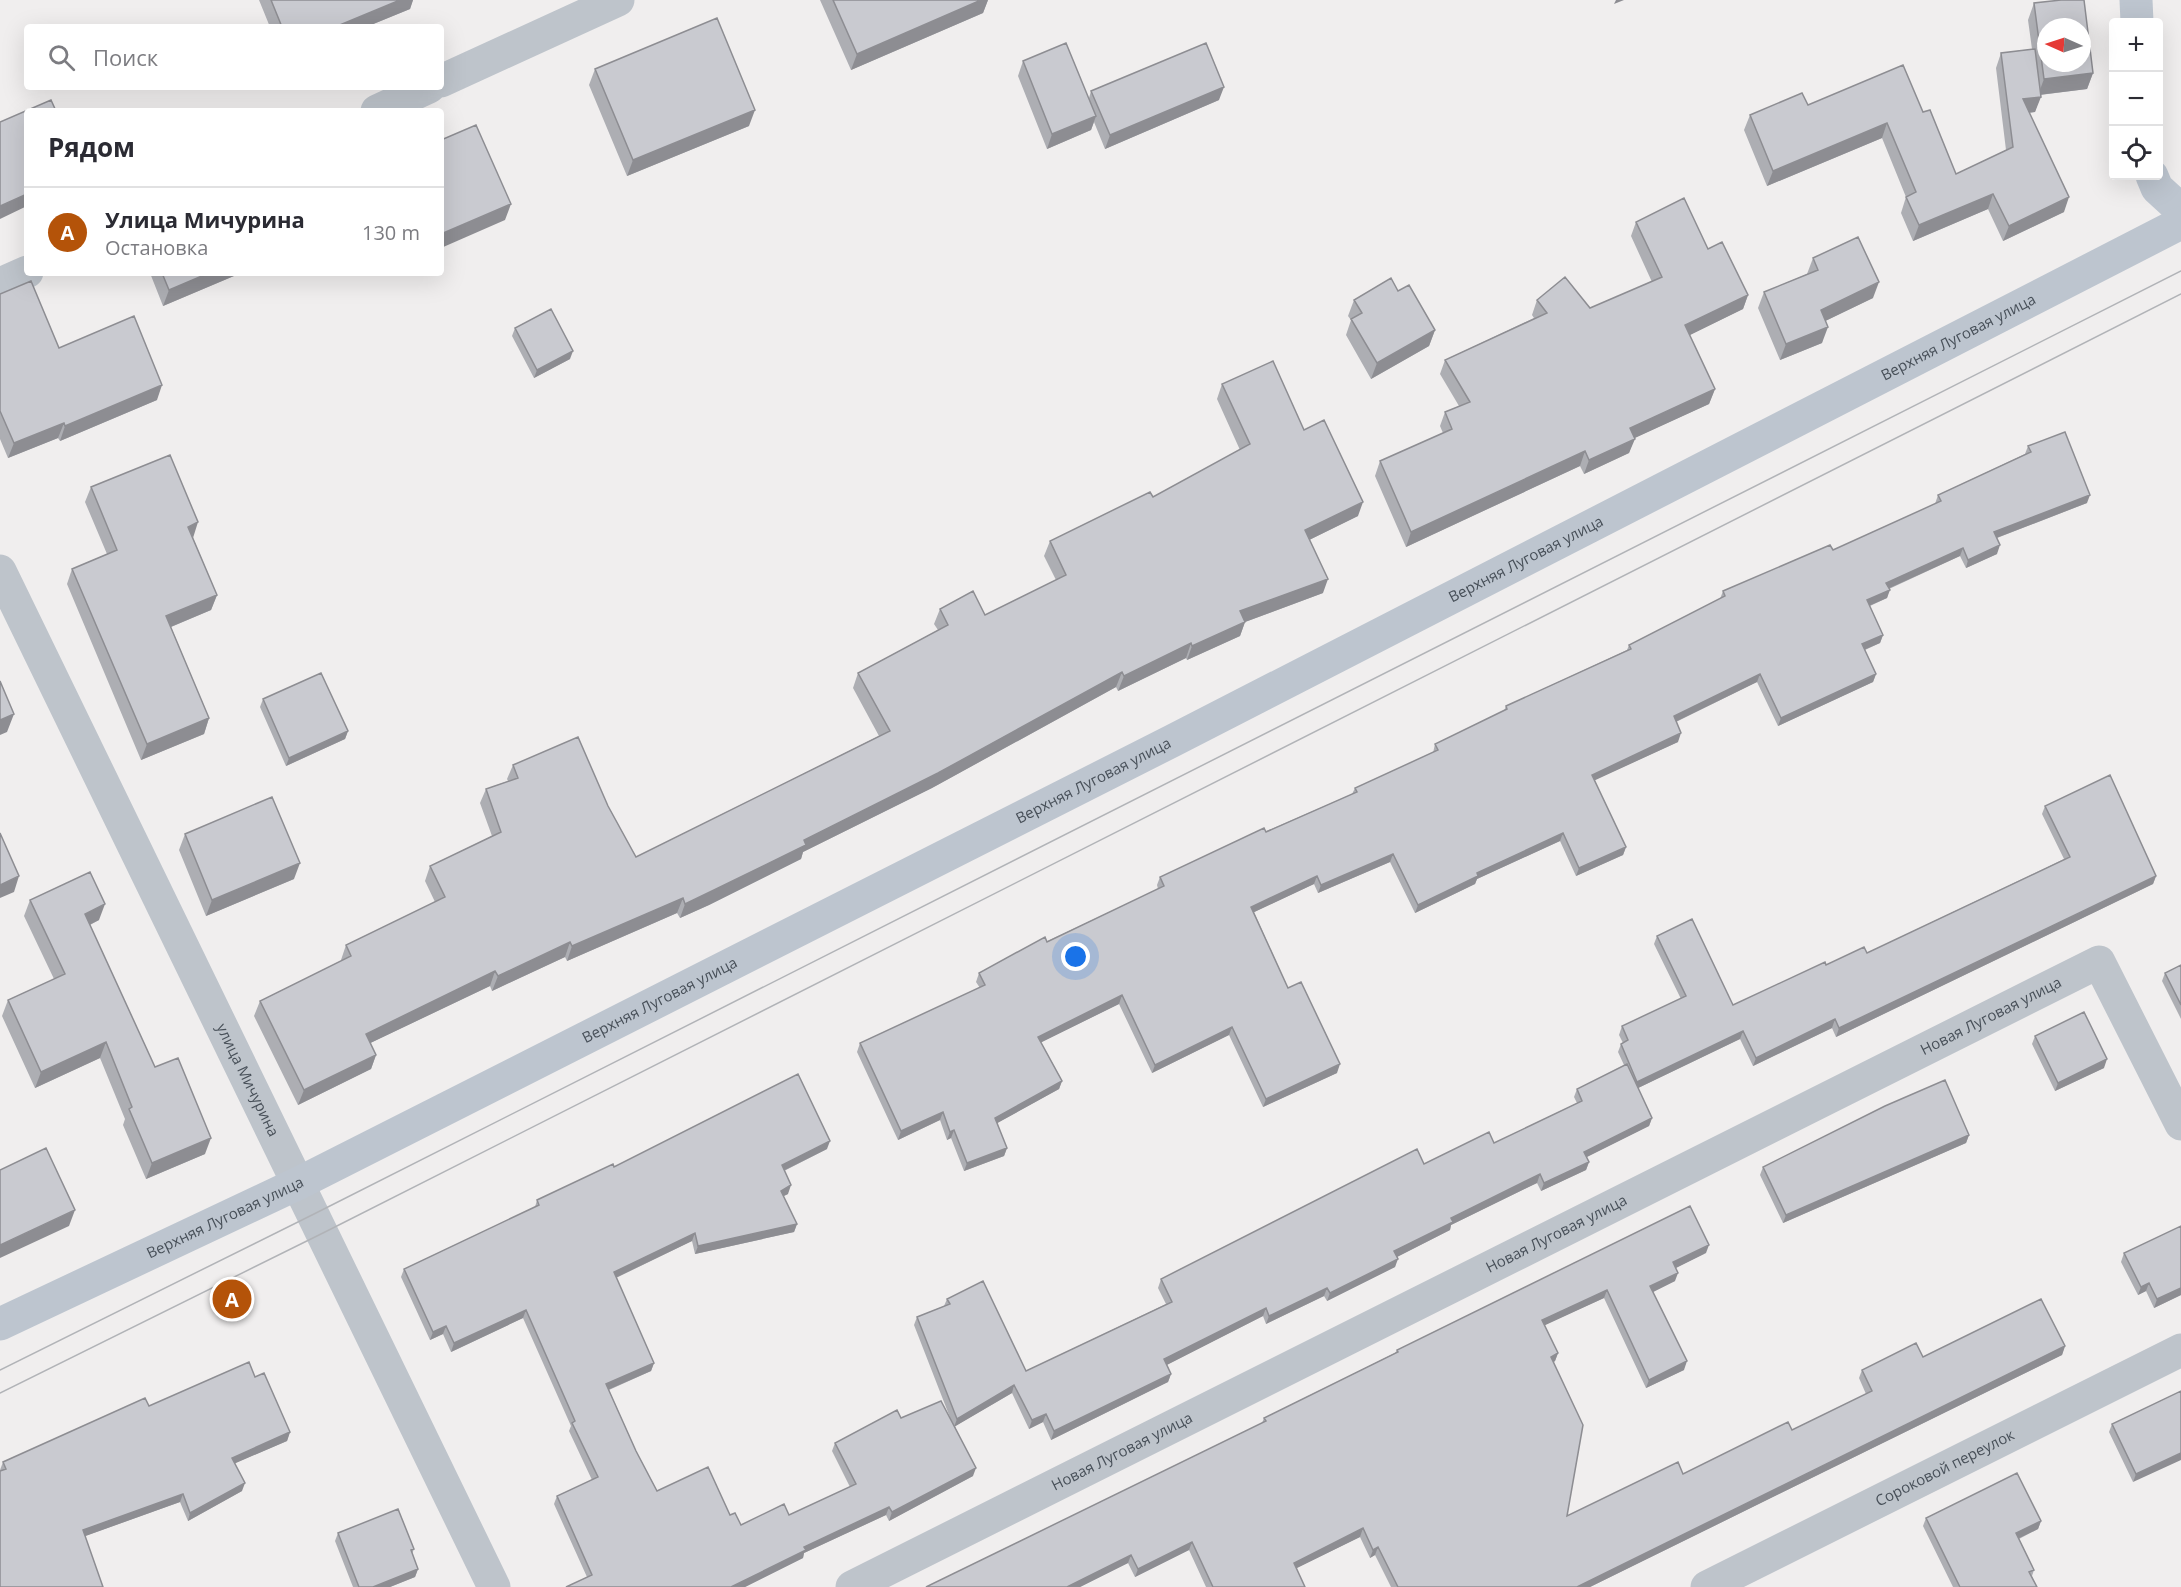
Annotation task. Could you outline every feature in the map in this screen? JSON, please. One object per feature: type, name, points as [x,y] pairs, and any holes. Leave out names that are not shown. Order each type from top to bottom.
[{"type":"main road","points":[[2136,0],[2137,18]]},
{"type":"main road","points":[[2154,180],[2157,188],[2181,210]]},
{"type":"main road","name":"Верхняя Луговая улица","points":[[0,1324],[299,1183],[1182,735],[2181,223]]},
{"type":"street","points":[[444,80],[618,0]]},
{"type":"street","points":[[384,108],[422,90]]},
{"type":"street","points":[[0,284],[24,273]]},
{"type":"street","name":"улица Мичурина","points":[[0,571],[494,1587]]},
{"type":"street","name":"Новая Луговая улица","points":[[852,1587],[2099,962],[2181,1124]]},
{"type":"street","name":"Сороковой переулок","points":[[1707,1587],[2181,1350]]},
{"type":"building","points":[[271,0],[400,0],[342,24],[281,24]]},
{"type":"building","points":[[833,0],[981,0],[857,54]]},
{"type":"building","points":[[2084,0],[2086,18],[2037,18],[2037,26],[2034,3]]},
{"type":"building","points":[[717,18],[755,110],[633,160],[595,69]]},
{"type":"building","points":[[1066,43],[1096,116],[1052,134],[1023,61]]},
{"type":"building","points":[[1206,43],[1224,87],[1110,135],[1091,91]]},
{"type":"building","points":[[2035,49],[2041,97],[2023,99],[2069,197],[2009,226],[1993,194],[1919,225],[1906,197],[1916,192],[1887,123],[1773,171],[1750,115],[1802,93],[1808,105],[1903,65],[1923,112],[1930,110],[1956,174],[2013,147],[2001,53]]},
{"type":"building","points":[[2091,57],[2093,73],[2044,79],[2043,72],[2091,72]]},
{"type":"building","points":[[51,100],[55,108],[32,108]]},
{"type":"building","points":[[24,112],[24,195],[0,206],[0,122]]},
{"type":"building","points":[[476,125],[511,204],[444,233],[444,139]]},
{"type":"building","points":[[1684,198],[1708,249],[1722,242],[1748,295],[1685,325],[1715,389],[1630,428],[1635,439],[1589,460],[1585,451],[1411,532],[1380,461],[1452,429],[1445,412],[1470,402],[1445,360],[1547,313],[1537,300],[1565,277],[1590,308],[1662,277],[1636,222]]},
{"type":"building","points":[[1858,237],[1879,282],[1821,310],[1828,327],[1786,344],[1764,292],[1818,270],[1813,258]]},
{"type":"building","points":[[163,276],[202,276],[169,290]]},
{"type":"building","points":[[1391,278],[1398,291],[1409,285],[1435,330],[1377,363],[1351,319],[1362,313],[1354,300]]},
{"type":"building","points":[[31,281],[59,348],[134,316],[162,385],[65,426],[64,423],[14,443],[0,411],[0,294]]},
{"type":"building","points":[[551,309],[573,351],[537,370],[515,328]]},
{"type":"building","points":[[1273,361],[1304,430],[1324,420],[1363,502],[1305,530],[1328,579],[1240,611],[1245,622],[1192,646],[1191,643],[1124,676],[1122,672],[938,773],[804,840],[806,845],[685,904],[683,898],[572,946],[570,942],[498,976],[495,971],[366,1034],[376,1055],[304,1090],[260,1001],[351,956],[346,945],[445,897],[430,866],[501,832],[486,789],[518,778],[513,765],[578,737],[608,806],[636,857],[890,731],[858,673],[948,625],[940,609],[973,591],[985,615],[1066,575],[1050,541],[1150,492],[1153,497],[1250,444],[1222,384]]},
{"type":"building","points":[[2065,432],[2090,495],[1994,532],[2000,545],[1968,560],[1963,548],[1886,583],[1890,590],[1867,600],[1883,635],[1862,644],[1876,674],[1781,718],[1760,674],[1674,716],[1681,733],[1592,775],[1626,847],[1579,868],[1563,833],[1477,873],[1478,876],[1418,905],[1393,854],[1321,885],[1317,876],[1251,907],[1288,988],[1301,982],[1340,1064],[1266,1099],[1232,1027],[1155,1065],[1122,995],[1038,1037],[1062,1081],[995,1118],[1007,1148],[967,1163],[954,1130],[950,1132],[943,1112],[901,1131],[860,1043],[985,985],[979,973],[1045,937],[1047,942],[1164,886],[1160,877],[1264,828],[1266,832],[1357,792],[1355,788],[1438,750],[1435,744],[1507,709],[1506,706],[1631,649],[1629,645],[1725,596],[1723,591],[1830,545],[1833,550],[1941,501],[1938,495],[2031,452],[2028,446]]},
{"type":"building","points":[[170,455],[198,522],[188,527],[217,595],[166,616],[209,718],[147,744],[72,569],[117,550],[91,487]]},
{"type":"building","points":[[321,673],[348,731],[289,758],[263,699]]},
{"type":"building","points":[[0,681],[14,714],[0,720]]},
{"type":"building","points":[[2110,775],[2156,876],[1839,1028],[1835,1019],[1756,1058],[1743,1031],[1637,1082],[1621,1044],[1628,1040],[1622,1026],[1686,996],[1657,936],[1692,919],[1733,1005],[1825,962],[1826,965],[1864,947],[1867,953],[2070,857],[2045,806]]},
{"type":"building","points":[[272,797],[300,863],[212,900],[185,834]]},
{"type":"building","points":[[0,833],[19,876],[0,885]]},
{"type":"building","points":[[90,872],[105,904],[85,914],[155,1067],[178,1058],[211,1138],[152,1163],[129,1109],[132,1107],[106,1042],[41,1072],[8,1000],[65,974],[30,900]]},
{"type":"building","points":[[2181,965],[2181,1005],[2165,973]]},
{"type":"building","points":[[2084,1012],[2107,1059],[2058,1083],[2035,1036]]},
{"type":"building","points":[[1627,1064],[1652,1118],[1584,1152],[1589,1162],[1544,1183],[1540,1174],[1451,1218],[1453,1222],[1394,1251],[1398,1259],[1330,1293],[1327,1288],[1269,1316],[1266,1308],[1164,1359],[1171,1374],[1054,1431],[1046,1414],[1032,1420],[1014,1385],[957,1419],[917,1317],[950,1304],[947,1299],[983,1281],[1026,1371],[1172,1302],[1161,1279],[1417,1149],[1424,1164],[1489,1132],[1494,1143],[1582,1101],[1577,1089]]},
{"type":"building","points":[[798,1074],[830,1141],[782,1165],[791,1185],[781,1191],[797,1224],[698,1246],[695,1233],[614,1272],[654,1363],[606,1384],[636,1451],[657,1491],[708,1467],[730,1515],[735,1513],[741,1525],[784,1504],[789,1515],[856,1484],[835,1443],[897,1410],[901,1418],[941,1401],[976,1468],[892,1512],[889,1507],[804,1547],[806,1550],[731,1587],[566,1587],[592,1575],[557,1496],[598,1477],[572,1423],[575,1421],[526,1310],[454,1343],[446,1326],[433,1332],[404,1269],[539,1205],[537,1200],[613,1164],[614,1167]]},
{"type":"building","points":[[1945,1080],[1969,1135],[1786,1215],[1763,1167],[1885,1106]]},
{"type":"building","points":[[46,1148],[75,1210],[0,1245],[0,1170]]},
{"type":"building","points":[[1690,1206],[1709,1245],[1673,1262],[1678,1273],[1650,1286],[1687,1361],[1649,1380],[1607,1290],[1542,1320],[1558,1353],[1551,1357],[1583,1425],[1567,1516],[1678,1462],[1683,1474],[1788,1422],[1792,1430],[1872,1391],[1862,1370],[1916,1343],[1923,1357],[2041,1299],[2065,1346],[1577,1587],[1398,1587],[1378,1547],[1373,1550],[1363,1528],[1294,1563],[1305,1587],[1213,1587],[1192,1542],[1138,1569],[1131,1555],[1067,1587],[926,1587],[1266,1421],[1264,1418],[1398,1352],[1397,1350]]},
{"type":"building","points":[[2181,1226],[2181,1288],[2157,1299],[2149,1283],[2141,1287],[2124,1253]]},
{"type":"building","points":[[249,1362],[255,1377],[264,1373],[290,1432],[232,1458],[245,1483],[190,1513],[183,1494],[83,1530],[103,1587],[0,1587],[0,1471],[6,1469],[3,1462],[145,1398],[149,1406]]},
{"type":"building","points":[[2181,1391],[2181,1453],[2136,1474],[2112,1424]]},
{"type":"building","points":[[2017,1473],[2041,1521],[2016,1533],[2034,1570],[2029,1572],[2037,1587],[1960,1587],[1926,1518]]},
{"type":"building","points":[[398,1509],[414,1549],[411,1550],[418,1569],[373,1587],[359,1587],[338,1533]]},
{"type":"tram line","points":[[0,1370],[314,1214],[2181,271]]},
{"type":"tram line","points":[[0,1393],[323,1233],[2181,294]]},
{"type":"place","name":"Улица Мичурина","points":[[232,1299]]}]
